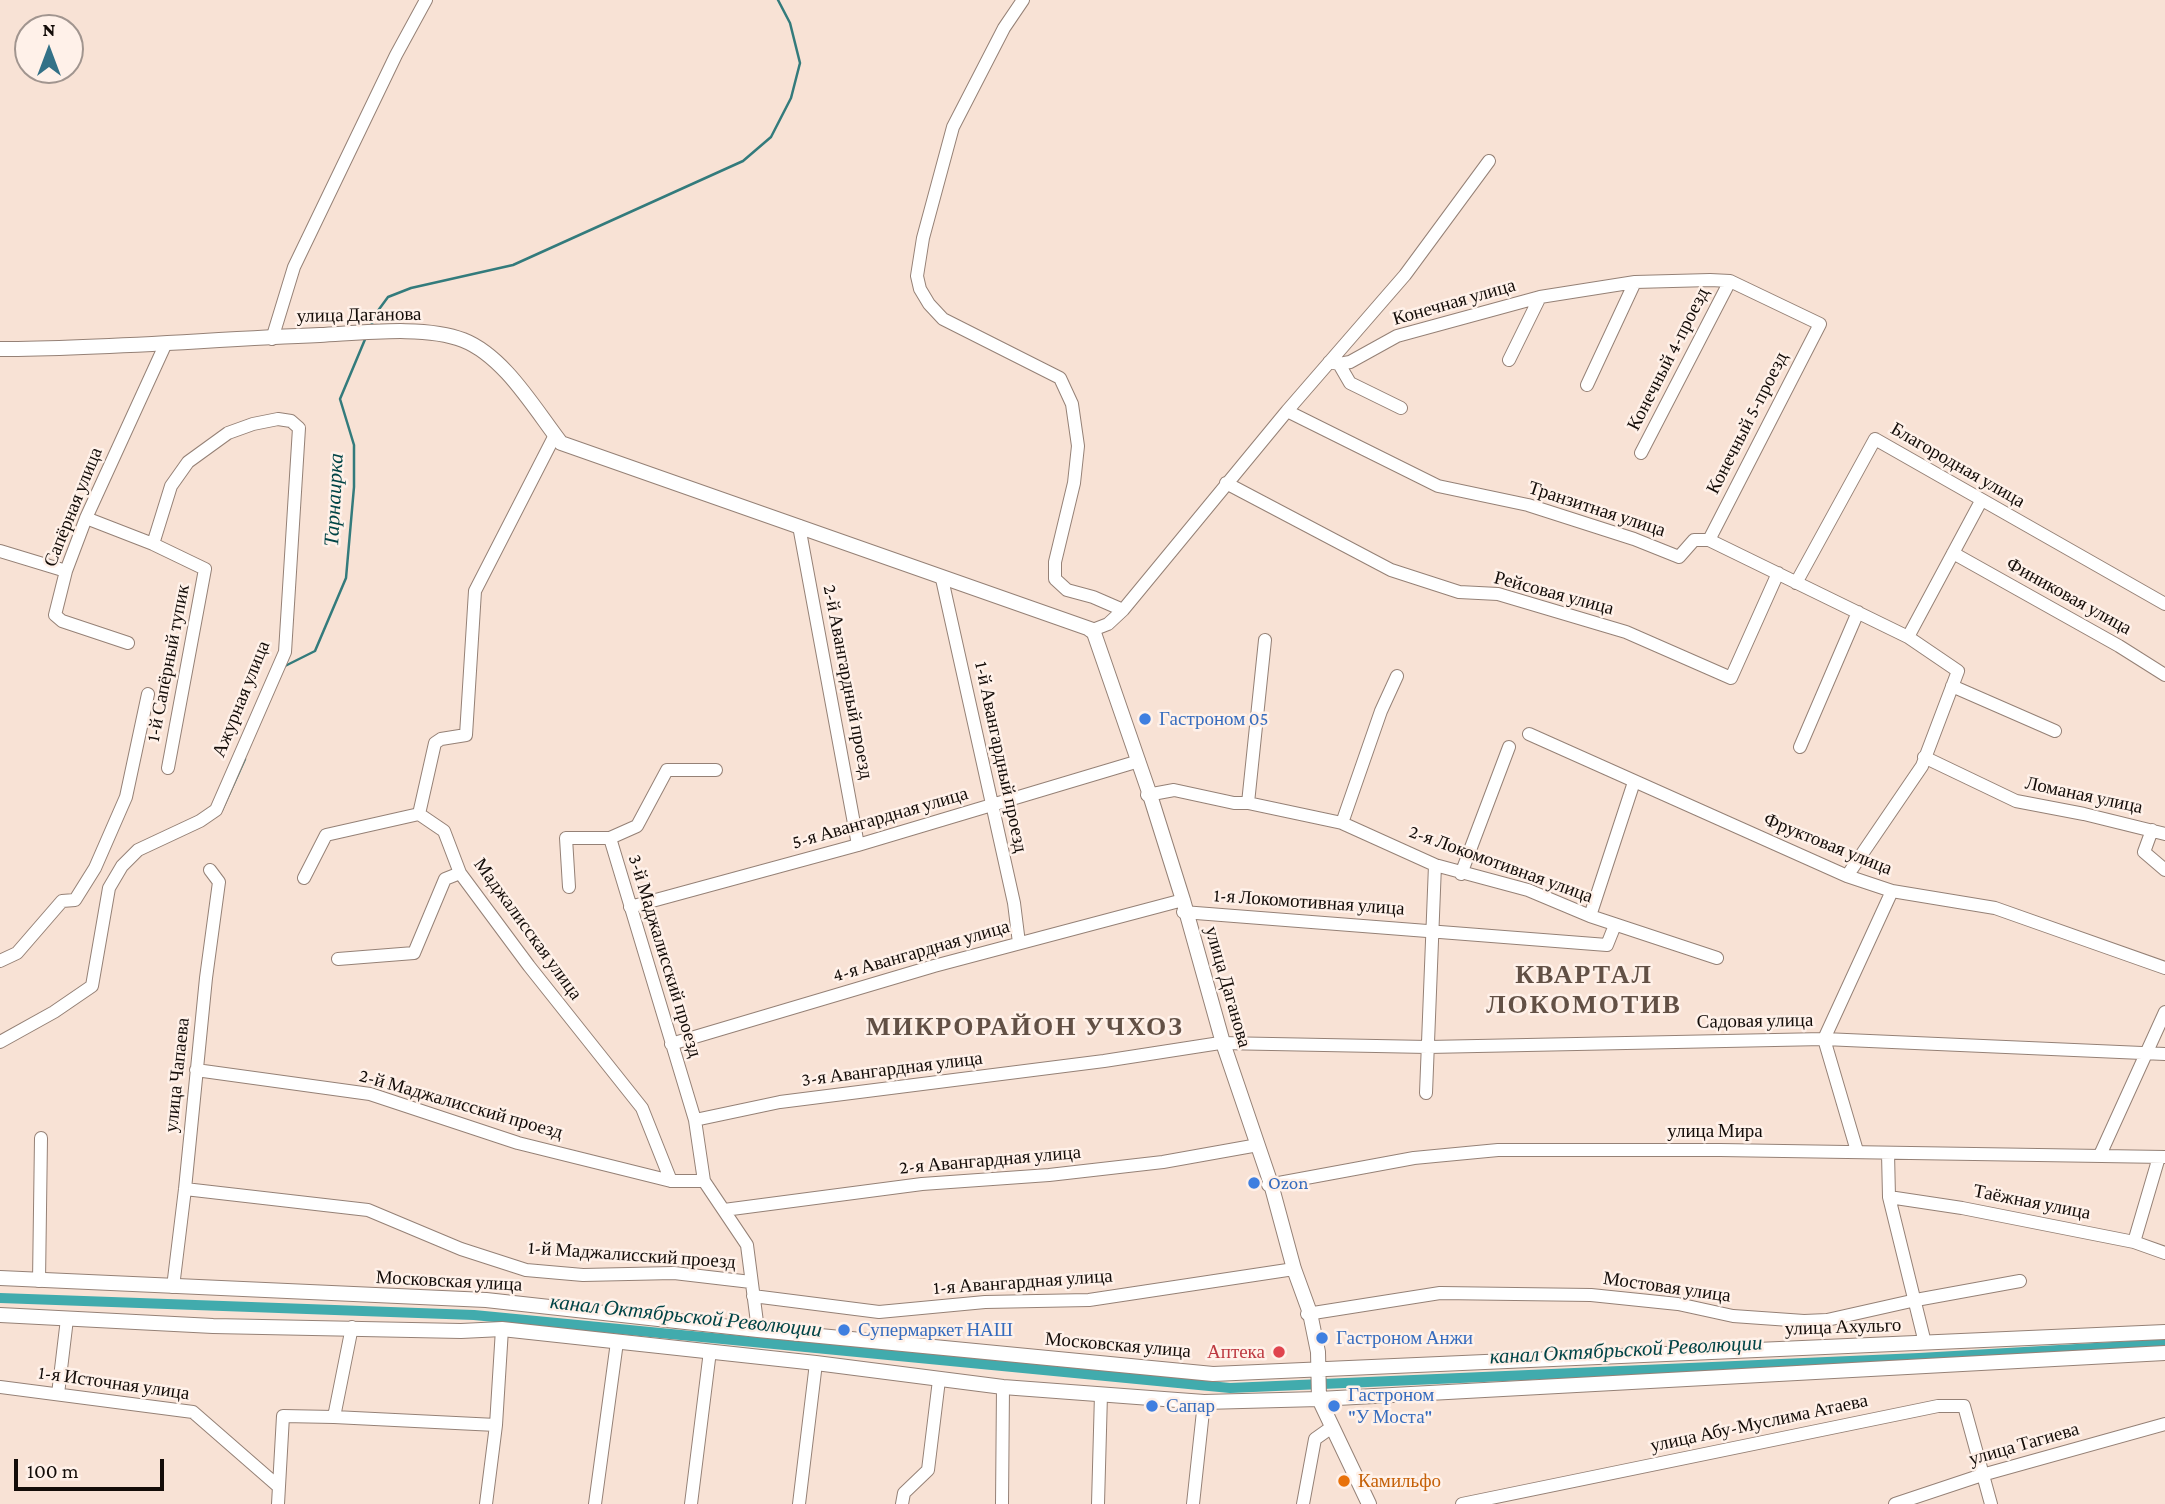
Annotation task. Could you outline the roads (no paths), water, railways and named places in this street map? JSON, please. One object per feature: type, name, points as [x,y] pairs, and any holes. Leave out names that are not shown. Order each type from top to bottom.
[{"type":"main road","name":"улица Даганова","points":[[0,350],[88,350],[273,338],[431,332],[463,340],[491,355],[561,443],[1091,631],[1149,795],[1222,1043],[1270,1184],[1293,1270],[1308,1313],[1318,1352],[1315,1369],[1316,1399],[1368,1504]]},
{"type":"main road","name":"Московская улица","points":[[0,1278],[486,1300],[758,1330],[1213,1374],[1315,1369]]},
{"type":"main road","points":[[0,1315],[213,1326],[461,1331],[502,1329],[816,1363],[1003,1387],[1204,1402],[1316,1399],[2165,1353]]},
{"type":"main road","name":"улица Ахульго","points":[[1315,1369],[2165,1332]]},
{"type":"street","points":[[273,338],[294,267],[396,55],[426,0]]},
{"type":"street","points":[[1023,0],[1004,28],[953,127],[923,238],[917,276],[924,297],[943,319],[1060,378],[1072,404],[1078,446],[1074,484],[1055,562],[1055,579],[1067,590],[1093,597],[1123,610]]},
{"type":"street","points":[[1401,408],[1350,383],[1334,363],[1405,275],[1489,161]]},
{"type":"street","name":"Конечная улица","points":[[1091,631],[1108,624],[1123,610],[1287,411],[1334,363],[1350,362],[1397,336],[1540,297],[1635,282],[1710,279],[1730,281],[1820,324]]},
{"type":"street","name":"Конечный 4-проезд","points":[[1641,453],[1730,281]]},
{"type":"street","points":[[1587,386],[1635,282]]},
{"type":"street","points":[[1508,360],[1540,297]]},
{"type":"street","name":"Конечный 5-проезд","points":[[1709,540],[1820,324]]},
{"type":"street","name":"Сапёрная улица","points":[[128,643],[62,621],[55,615],[66,571],[86,518],[166,344]]},
{"type":"street","name":"Транзитная улица","points":[[1287,411],[1438,486],[1528,505],[1634,539],[1679,558],[1694,540],[1709,540]]},
{"type":"street","name":"Ажурная улица","points":[[0,1042],[54,1012],[92,986],[109,888],[122,866],[138,849],[200,821],[216,810],[285,652],[299,428],[291,421],[278,419],[253,424],[228,433],[188,462],[171,486],[153,544]]},
{"type":"street","points":[[304,878],[326,835],[419,814],[435,743],[441,739],[466,734],[475,591],[554,436]]},
{"type":"street","name":"Благородная улица","points":[[1796,583],[1875,439],[2165,604]]},
{"type":"street","name":"Рейсовая улица","points":[[1226,483],[1391,570],[1459,592],[1498,594],[1626,632],[1731,678],[1777,573]]},
{"type":"street","points":[[1908,637],[1982,501]]},
{"type":"street","name":"1-й Сапёрный тупик","points":[[86,518],[153,544],[205,569],[168,768]]},
{"type":"street","name":"2-й Авангардный проезд","points":[[799,528],[858,845]]},
{"type":"street","points":[[1709,540],[1908,637],[1958,671],[1922,766],[1847,876]]},
{"type":"street","points":[[0,551],[66,571]]},
{"type":"street","name":"Финиковая улица","points":[[1953,554],[2119,646],[2165,675]]},
{"type":"street","name":"1-й Авангардный проезд","points":[[942,578],[990,806],[1014,902],[1019,943]]},
{"type":"street","points":[[1800,747],[1858,612]]},
{"type":"street","points":[[1248,803],[1265,640]]},
{"type":"street","points":[[1342,823],[1381,711],[1397,677]]},
{"type":"street","points":[[1952,685],[2055,731]]},
{"type":"street","points":[[0,961],[17,953],[62,901],[75,900],[95,868],[126,797],[148,694]]},
{"type":"street","name":"Фруктовая улица","points":[[1529,734],[1847,876],[1892,891],[1995,908],[2165,968]]},
{"type":"street","points":[[1461,874],[1509,747]]},
{"type":"street","name":"Ломаная улица","points":[[1924,757],[2016,801],[2151,830],[2144,852],[2165,870]]},
{"type":"street","name":"5-я Авангардная улица","points":[[630,907],[858,845],[1137,761]]},
{"type":"street","name":"3-й Маджалисский проезд","points":[[704,1181],[695,1120],[610,838],[637,826],[667,770],[716,770]]},
{"type":"street","points":[[1590,916],[1634,782]]},
{"type":"street","name":"2-я Локомотивная улица","points":[[1149,795],[1174,790],[1342,823],[1435,865],[1528,890],[1615,925],[1717,958]]},
{"type":"street","name":"Маджалисская улица","points":[[419,814],[444,831],[460,873],[529,967],[642,1108],[671,1181]]},
{"type":"street","points":[[2151,830],[2165,834]]},
{"type":"street","points":[[569,887],[566,838],[610,838]]},
{"type":"street","name":"1-я Локомотивная улица","points":[[1426,1093],[1435,865]]},
{"type":"street","name":"улица Чапаева","points":[[173,1287],[219,882],[210,870]]},
{"type":"street","points":[[338,959],[414,953],[444,878],[460,873]]},
{"type":"street","points":[[1857,1151],[1824,1039],[1892,891]]},
{"type":"street","name":"1-я Локомотивная улица","points":[[1183,906],[1607,945],[1615,925]]},
{"type":"street","name":"4-я Авангардная улица","points":[[671,1044],[1019,943],[1183,906]]},
{"type":"street","points":[[2100,1155],[2165,1012]]},
{"type":"street","name":"Садовая улица","points":[[1222,1043],[1428,1046],[1824,1039],[2165,1054]]},
{"type":"street","name":"3-я Авангардная улица","points":[[695,1120],[780,1102],[1104,1061],[1222,1043]]},
{"type":"street","name":"2-й Маджалисский проезд","points":[[196,1070],[370,1094],[518,1143],[671,1181],[704,1181]]},
{"type":"street","points":[[39,1281],[41,1138]]},
{"type":"street","name":"2-я Авангардная улица","points":[[724,1210],[922,1184],[1049,1175],[1138,1165],[1257,1146]]},
{"type":"street","name":"улица Мира","points":[[1270,1184],[1414,1158],[1498,1150],[1857,1151],[2162,1157]]},
{"type":"street","points":[[1888,1153],[1889,1198],[1925,1343]]},
{"type":"street","points":[[2134,1242],[2162,1157]]},
{"type":"street","points":[[704,1181],[747,1245],[758,1330]]},
{"type":"street","name":"1-й Маджалисский проезд","points":[[185,1189],[368,1210],[461,1249],[526,1270],[583,1275],[674,1273],[751,1282]]},
{"type":"street","name":"Таёжная улица","points":[[1889,1198],[1962,1208],[2134,1242],[2165,1253]]},
{"type":"street","name":"1-я Авангардная улица","points":[[753,1296],[879,1312],[985,1302],[1089,1300],[1293,1270]]},
{"type":"street","name":"Мостовая улица","points":[[1308,1313],[1440,1293],[1578,1295],[1678,1304],[1733,1316],[1827,1320],[2020,1281]]},
{"type":"street","points":[[58,1394],[67,1320]]},
{"type":"street","points":[[334,1417],[352,1327]]},
{"type":"street","points":[[486,1504],[496,1424],[502,1329]]},
{"type":"street","points":[[595,1504],[617,1342]]},
{"type":"street","points":[[691,1504],[710,1351]]},
{"type":"street","points":[[799,1504],[816,1363]]},
{"type":"street","points":[[902,1504],[904,1493],[928,1469],[939,1380]]},
{"type":"street","name":"1-я Источная улица","points":[[0,1387],[192,1412],[279,1488]]},
{"type":"street","points":[[1002,1504],[1003,1387]]},
{"type":"street","points":[[1098,1504],[1101,1394]]},
{"type":"street","points":[[1193,1504],[1204,1402]]},
{"type":"street","name":"улица Абу-Муслима Атаева","points":[[1462,1504],[1938,1406],[1965,1406],[1991,1504]]},
{"type":"street","points":[[278,1504],[283,1416],[496,1424]]},
{"type":"street","name":"улица Тагиева","points":[[1895,1504],[1982,1475],[2165,1424]]},
{"type":"street","points":[[1303,1504],[1315,1439],[1331,1428]]},
{"type":"waterway","name":"Тарнаирка","points":[[370,328],[388,297],[411,288],[513,265],[743,161],[771,137],[791,98],[800,63],[790,23],[778,0]]},
{"type":"waterway","name":"Тарнаирка","points":[[285,666],[315,651],[346,578],[354,487],[354,445],[340,399],[366,337]]},
{"type":"waterway","name":"Тарнаирка","points":[[222,810],[245,759]]},
{"type":"waterway","name":"канал Октябрьской Революции","points":[[0,1298],[474,1315],[1230,1388],[1919,1358],[2165,1344]]},
{"type":"place","name":"Гастроном 05","points":[[1145,719]]},
{"type":"place","name":"Ozon","points":[[1254,1183]]},
{"type":"place","name":"Супермаркет НАШ","points":[[844,1330]]},
{"type":"place","name":"Гастроном Анжи","points":[[1322,1338]]},
{"type":"place","name":"Аптека","points":[[1279,1352]]},
{"type":"place","name":"Сапар","points":[[1152,1406]]},
{"type":"place","name":"Гастроном \"У Моста\"","points":[[1334,1406]]},
{"type":"place","name":"Камильфо","points":[[1344,1481]]},
{"type":"district","name":"КВАРТАЛ ЛОКОМОТИВ","points":[[1584,990]]},
{"type":"district","name":"МИКРОРАЙОН УЧХОЗ","points":[[1025,1027]]}]
